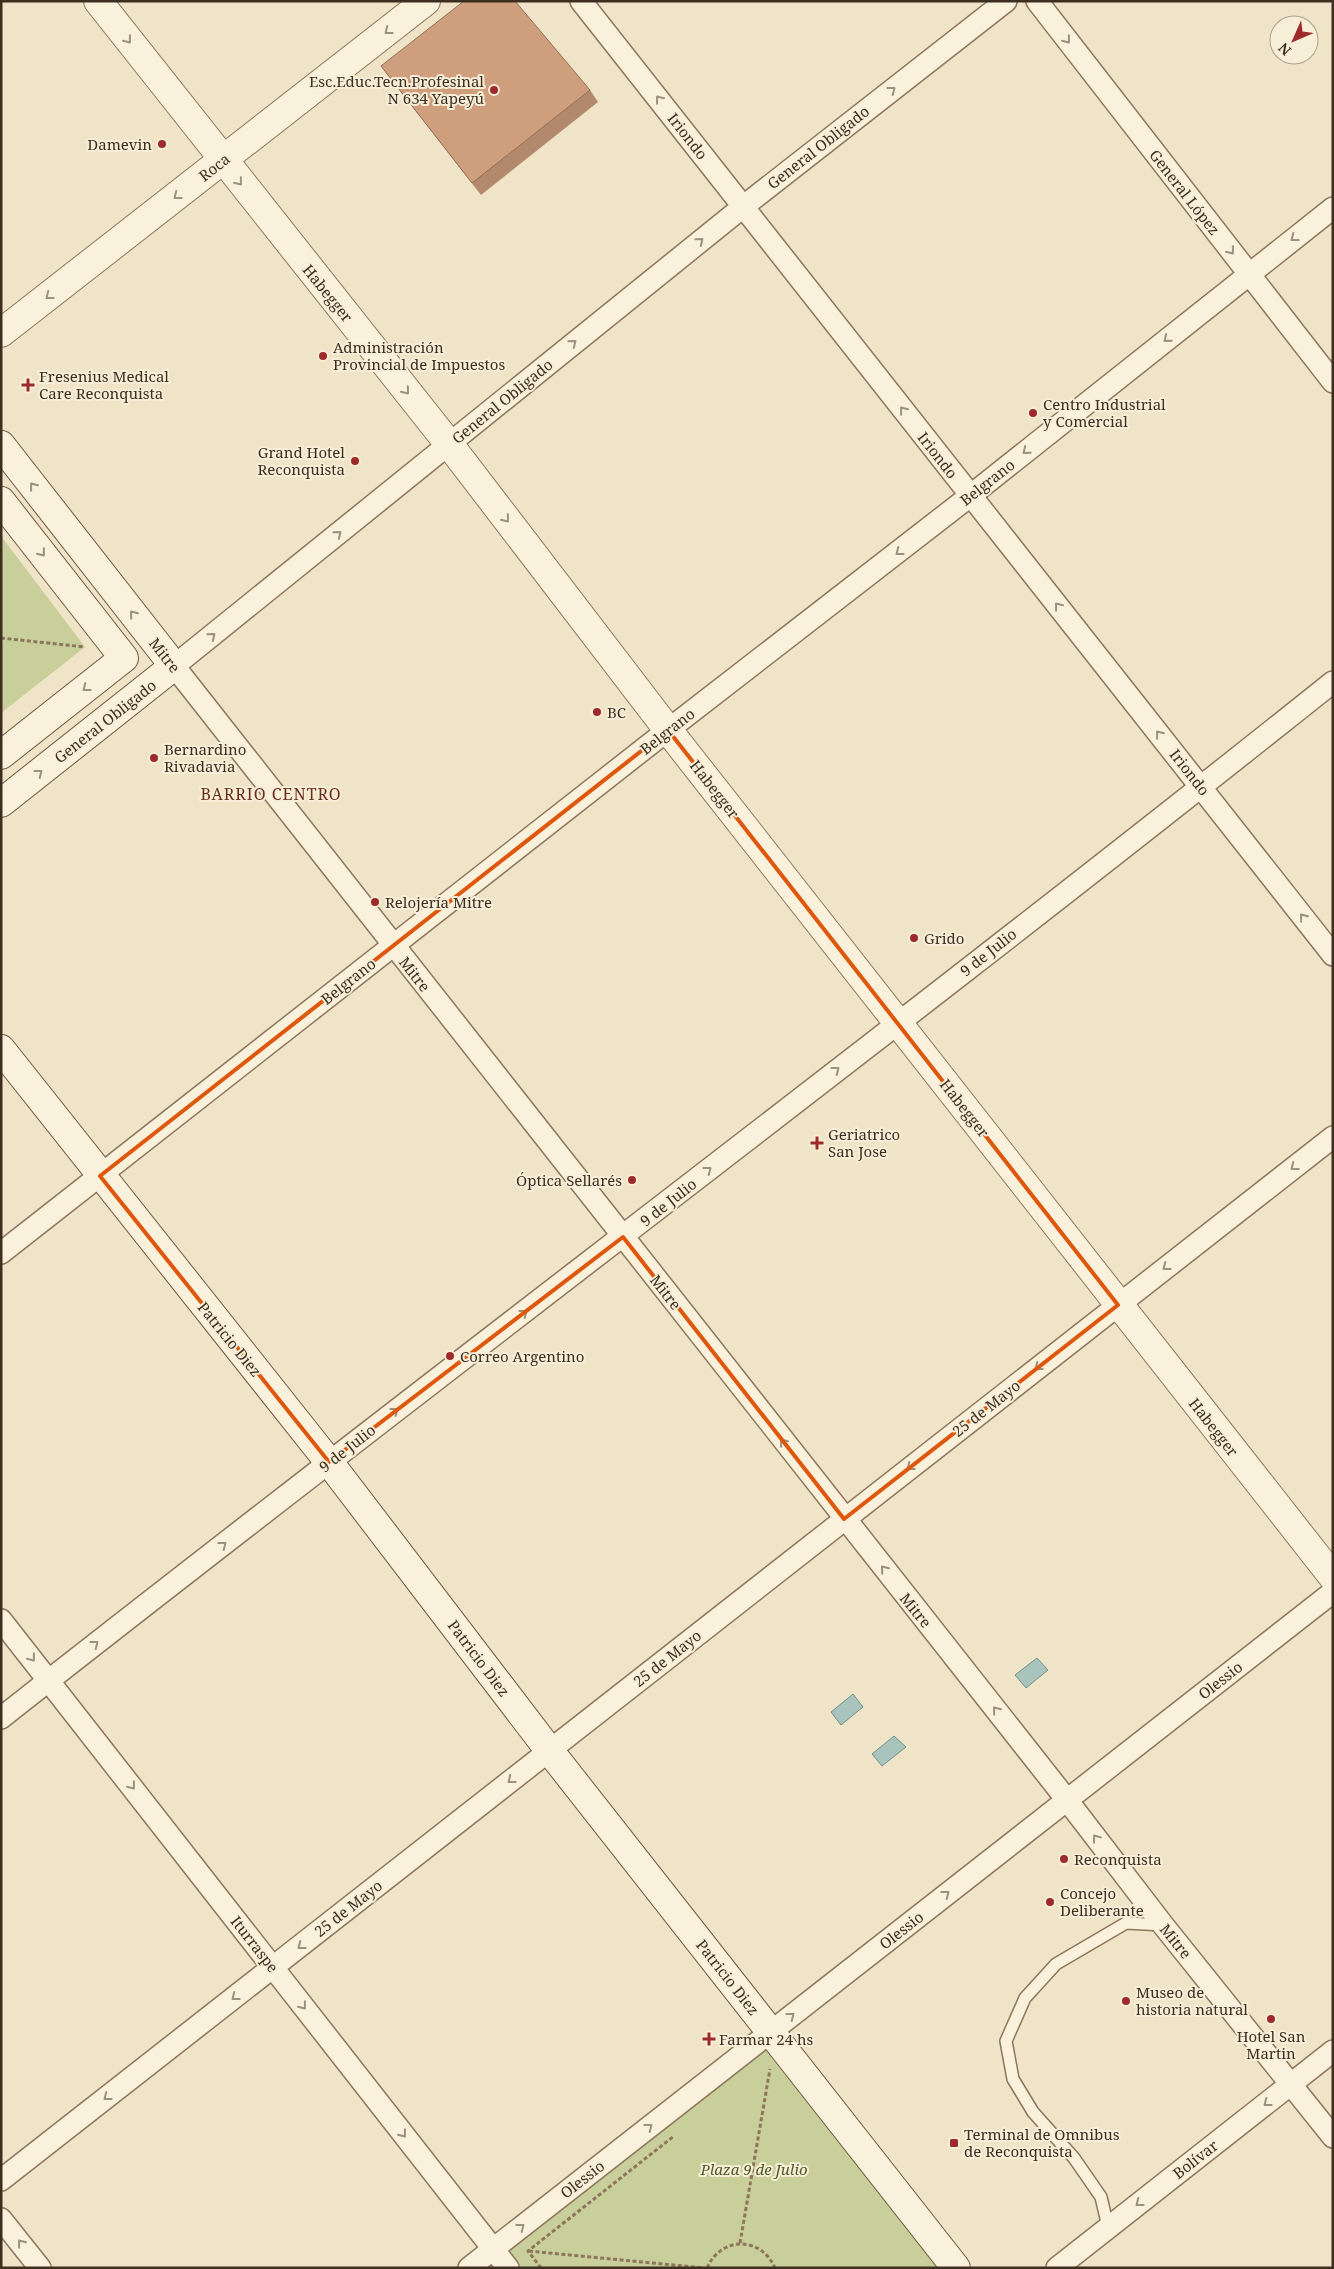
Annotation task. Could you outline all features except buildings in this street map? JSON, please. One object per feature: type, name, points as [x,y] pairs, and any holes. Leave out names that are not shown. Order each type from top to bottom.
[{"type":"street","name":"Habegger","points":[[98,1],[222,161],[448,444],[668,730],[1333,1577]]},
{"type":"street","name":"Roca","points":[[1,333],[426,1]]},
{"type":"street","name":"Iriondo","points":[[581,1],[1333,955]]},
{"type":"street","name":"General Obligado","points":[[1,804],[744,206],[1006,1]]},
{"type":"street","name":"General López","points":[[1037,1],[1333,382]]},
{"type":"street","name":"Belgrano","points":[[1,1253],[668,730],[970,496],[1333,208]]},
{"type":"street","name":"Mitre","points":[[1,445],[392,946],[1067,1800],[1163,1925],[1333,2137]]},
{"type":"street","points":[[1,501],[124,658],[1,755]]},
{"type":"street","name":"9 de Julio","points":[[1,1718],[329,1462],[623,1237],[1333,682]]},
{"type":"street","name":"Patricio Diez","points":[[1,1050],[329,1462],[549,1750],[956,2268]]},
{"type":"street","name":"25 de Mayo","points":[[1,2180],[1333,1137]]},
{"type":"street","name":"Olessio","points":[[469,2268],[1333,1592]]},
{"type":"street","name":"Iturraspe","points":[[1,1620],[508,2268]]},
{"type":"street","name":"Bolívar","points":[[1056,2268],[1333,2051]]},
{"type":"street","points":[[1,2219],[40,2268]]},
{"type":"lane","points":[[1108,2227],[1101,2197],[1074,2158],[1033,2112],[1013,2079],[1006,2040],[1025,1998],[1056,1964],[1126,1923],[1163,1925]]},
{"type":"path","points":[[1,638],[86,646]]},
{"type":"path","points":[[740,2243],[771,2060],[771,2031]]},
{"type":"path","points":[[528,2251],[677,2134]]},
{"type":"path","points":[[528,2251],[705,2268],[719,2250],[740,2243],[758,2247],[772,2260],[775,2268]]},
{"type":"path","points":[[528,2251],[541,2268]]},
{"type":"highlighted area","points":[[668,730],[1118,1305],[844,1519],[623,1237],[329,1462],[100,1176]]},
{"type":"green space","points":[[1,536],[85,647],[1,713]]},
{"type":"green space","name":"Plaza 9 de Julio","points":[[771,2031],[956,2268],[508,2268],[493,2249]]},
{"type":"water","points":[[1037,1658],[1048,1670],[1026,1688],[1015,1675]]},
{"type":"water","points":[[853,1694],[863,1707],[841,1725],[831,1712]]},
{"type":"water","points":[[894,1736],[906,1747],[882,1766],[872,1754]]},
{"type":"place","name":"Esc.Educ.Tecn.Profesinal N 634 Yapeyú","points":[[494,90]]},
{"type":"place","name":"Damevin","points":[[162,144]]},
{"type":"place","name":"Administración Provincial de Impuestos","points":[[323,356]]},
{"type":"place","name":"Fresenius Medical Care Reconquista","points":[[28,385]]},
{"type":"place","name":"Centro Industrial y Comercial","points":[[1033,413]]},
{"type":"place","name":"Grand Hotel Reconquista","points":[[355,461]]},
{"type":"place","name":"BC","points":[[597,712]]},
{"type":"place","name":"Bernardino Rivadavia","points":[[154,758]]},
{"type":"place","name":"Relojería Mitre","points":[[375,902]]},
{"type":"place","name":"Grido","points":[[914,938]]},
{"type":"place","name":"Geriatrico San Jose","points":[[817,1143]]},
{"type":"place","name":"Óptica Sellarés","points":[[632,1180]]},
{"type":"place","name":"Correo Argentino","points":[[450,1356]]},
{"type":"place","name":"Reconquista","points":[[1064,1859]]},
{"type":"place","name":"Concejo Deliberante","points":[[1050,1902]]},
{"type":"place","name":"Museo de historia natural","points":[[1126,2001]]},
{"type":"place","name":"Hotel San Martin","points":[[1271,2019]]},
{"type":"place","name":"Farmar 24 hs","points":[[709,2039]]},
{"type":"place","name":"Terminal de Omnibus de Reconquista","points":[[954,2143]]},
{"type":"district","name":"BARRIO CENTRO","points":[[271,794]]}]
